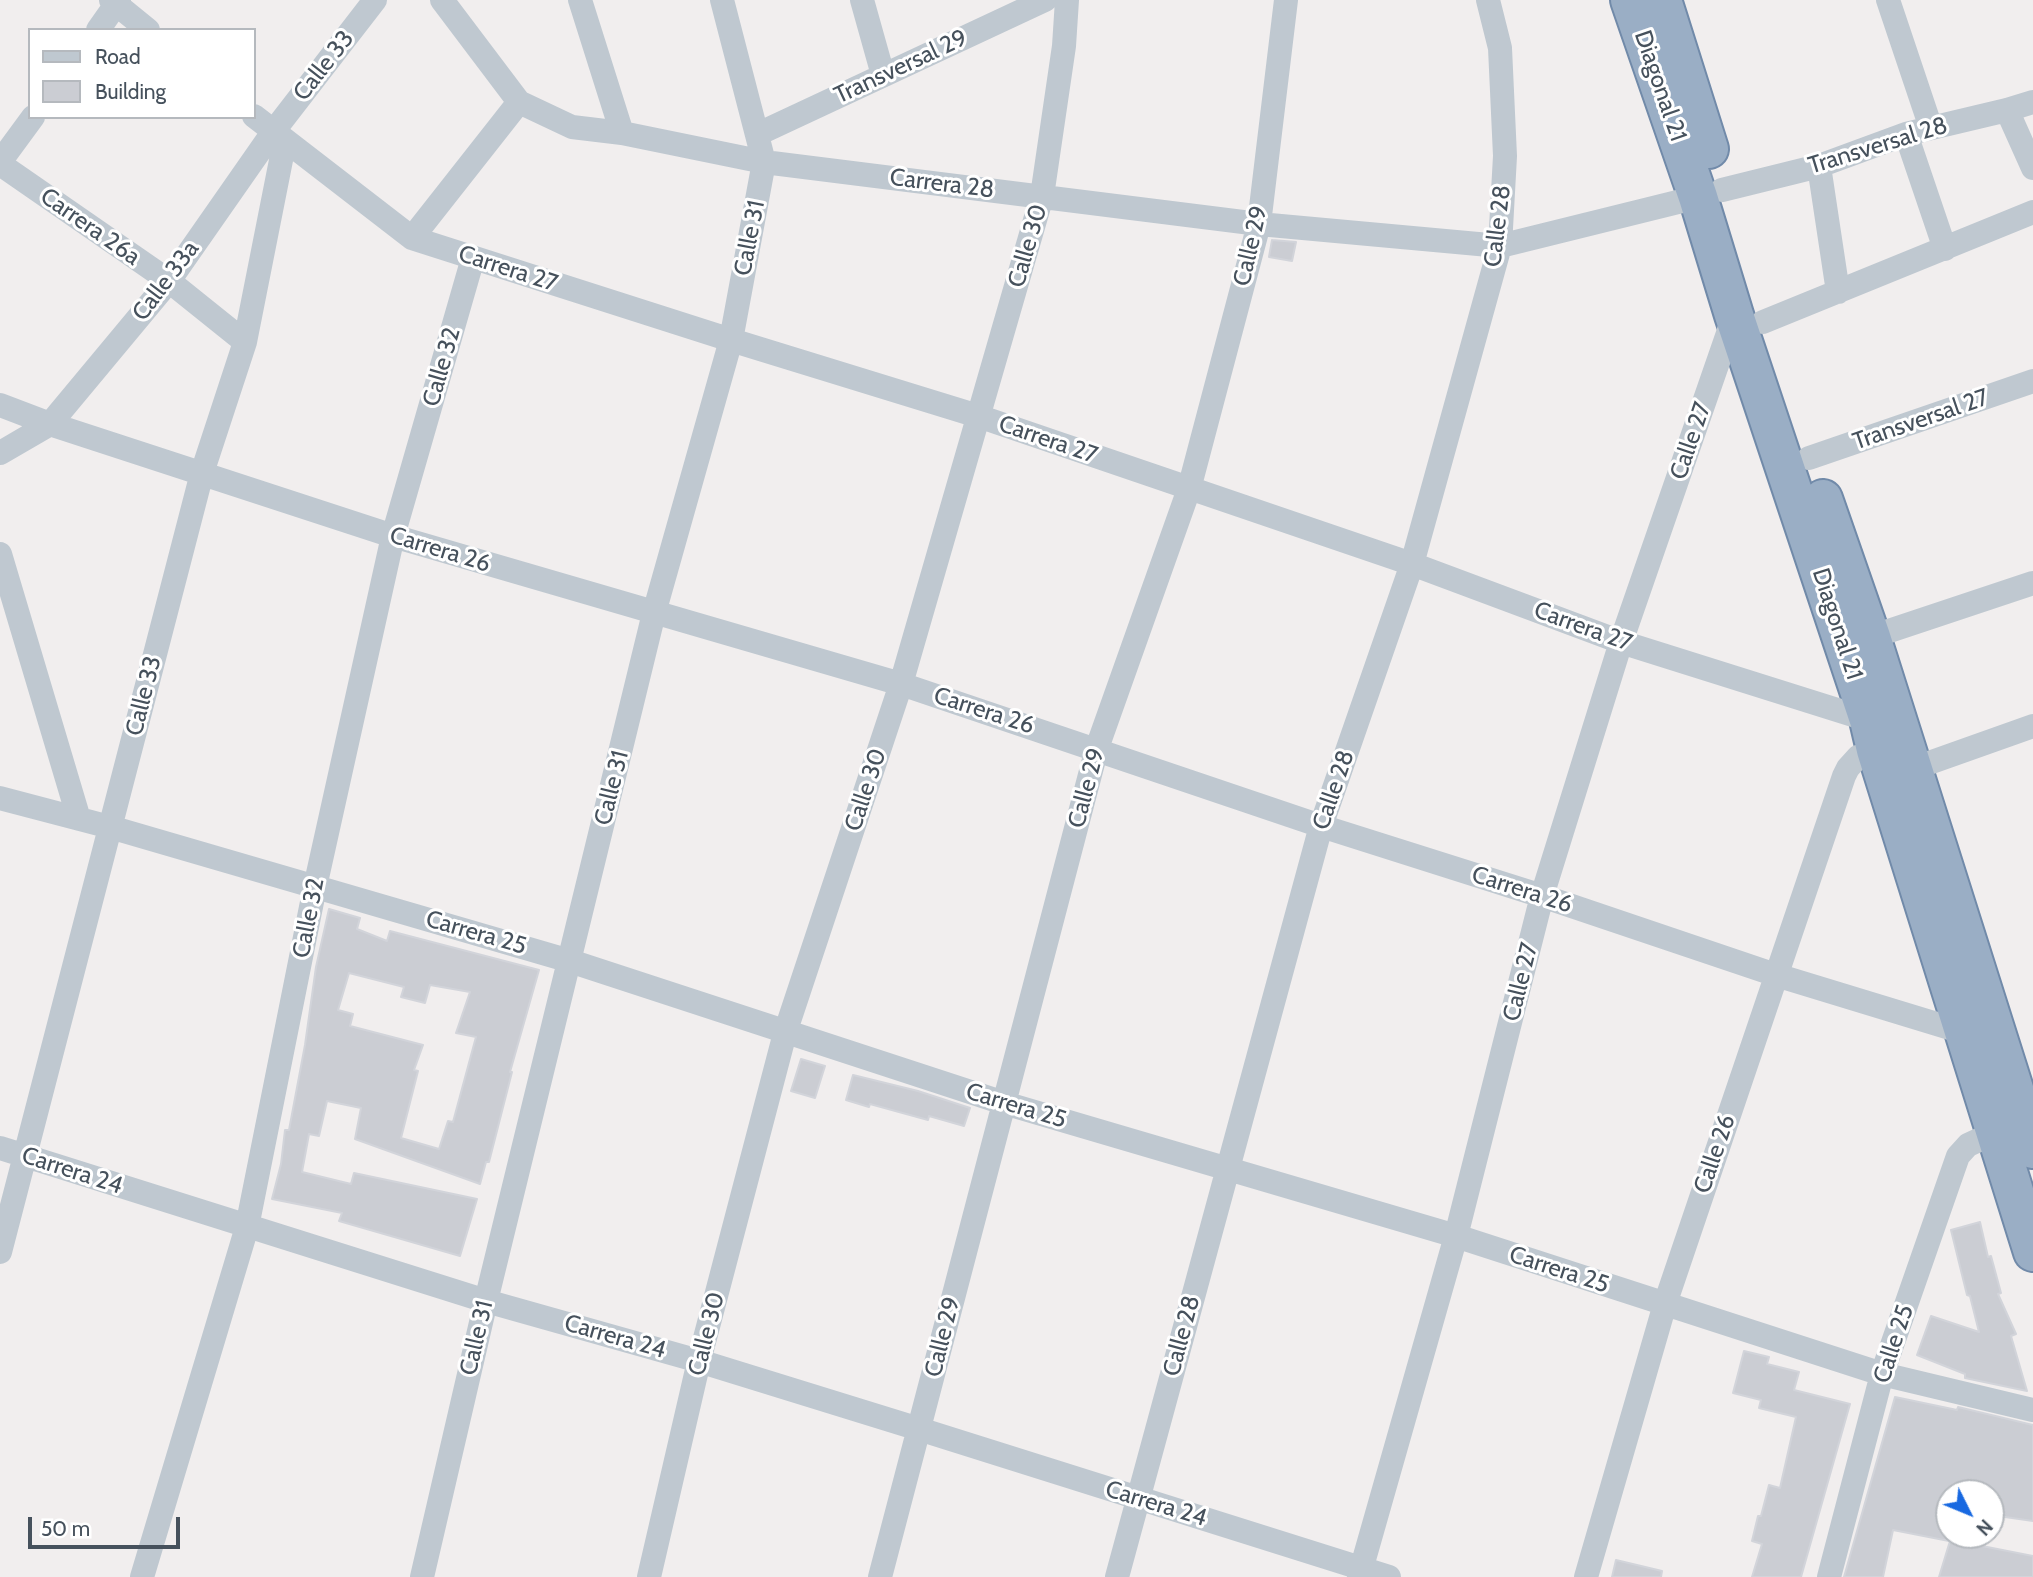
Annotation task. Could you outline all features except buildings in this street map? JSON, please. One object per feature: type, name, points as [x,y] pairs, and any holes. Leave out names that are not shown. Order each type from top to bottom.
[{"type":"highway","name":"Diagonal 21","points":[[1630,0],[1710,193],[1737,244],[1748,318],[1963,1032],[2021,1132]]},
{"type":"highway","name":"Diagonal 21","points":[[1662,0],[1710,193]]},
{"type":"highway","name":"Diagonal 21","points":[[1748,318],[1808,458],[1871,637],[1912,769],[2021,1132],[2033,1252]]},
{"type":"street","name":"Calle 33","points":[[0,1252],[202,473],[245,342],[279,136],[375,0]]},
{"type":"street","name":"Carrera 28","points":[[442,0],[519,102],[572,127],[622,133],[764,162],[1259,224],[1500,246]]},
{"type":"street","points":[[580,0],[622,133]]},
{"type":"street","name":"Calle 31","points":[[422,1577],[486,1301],[654,614],[731,340],[764,162],[722,0]]},
{"type":"street","points":[[862,0],[883,75]]},
{"type":"street","name":"Transversal 29","points":[[758,134],[883,75],[1004,9],[1045,0]]},
{"type":"street","name":"Calle 30","points":[[649,1577],[699,1361],[785,1033],[901,684],[1042,196],[1064,46],[1067,0]]},
{"type":"street","name":"Calle 29","points":[[880,1577],[1097,748],[1189,489],[1259,224],[1286,0]]},
{"type":"street","name":"Calle 28","points":[[1117,1577],[1321,826],[1412,564],[1500,246],[1505,156],[1500,48],[1488,0]]},
{"type":"street","points":[[1888,0],[1931,128]]},
{"type":"street","points":[[98,28],[116,1],[146,28]]},
{"type":"street","points":[[412,238],[519,102]]},
{"type":"street","name":"Transversal 28","points":[[1500,246],[1818,166],[1906,134],[2033,102]]},
{"type":"street","points":[[2007,110],[2033,168]]},
{"type":"street","name":"Carrera 27","points":[[256,118],[412,238],[731,340],[978,415],[1412,564],[1872,735]]},
{"type":"street","points":[[0,163],[32,119]]},
{"type":"street","points":[[1906,134],[1945,249]]},
{"type":"street","name":"Calle 33a","points":[[50,424],[169,281],[279,136]]},
{"type":"street","name":"Carrera 26a","points":[[0,163],[169,281],[245,342]]},
{"type":"street","points":[[1818,166],[1838,292]]},
{"type":"street","points":[[1748,318],[1838,292],[2033,212]]},
{"type":"street","name":"Calle 32","points":[[142,1577],[247,1227],[315,887],[393,536],[473,258]]},
{"type":"street","name":"Calle 27","points":[[1360,1572],[1456,1236],[1542,896],[1621,642],[1748,318]]},
{"type":"street","name":"Transversal 27","points":[[1808,458],[2033,381]]},
{"type":"street","name":"Carrera 26","points":[[0,405],[50,424],[393,536],[901,684],[1097,748],[1321,826],[1542,896],[1776,975],[1963,1032]]},
{"type":"street","points":[[0,453],[50,424]]},
{"type":"street","points":[[0,554],[79,819]]},
{"type":"street","points":[[1871,637],[2033,583]]},
{"type":"street","points":[[1912,769],[2033,726]]},
{"type":"street","name":"Calle 26","points":[[1586,1577],[1665,1304],[1776,975],[1848,768],[1872,735]]},
{"type":"street","name":"Carrera 25","points":[[0,798],[110,827],[570,961],[1004,1103],[1456,1236],[1882,1374],[2033,1410]]},
{"type":"street","name":"Calle 25","points":[[1829,1577],[1882,1374],[1958,1156],[1968,1145],[2021,1132]]},
{"type":"street","name":"Carrera 24","points":[[0,1148],[486,1301],[699,1361],[919,1429],[1360,1572],[1389,1577]]}]
